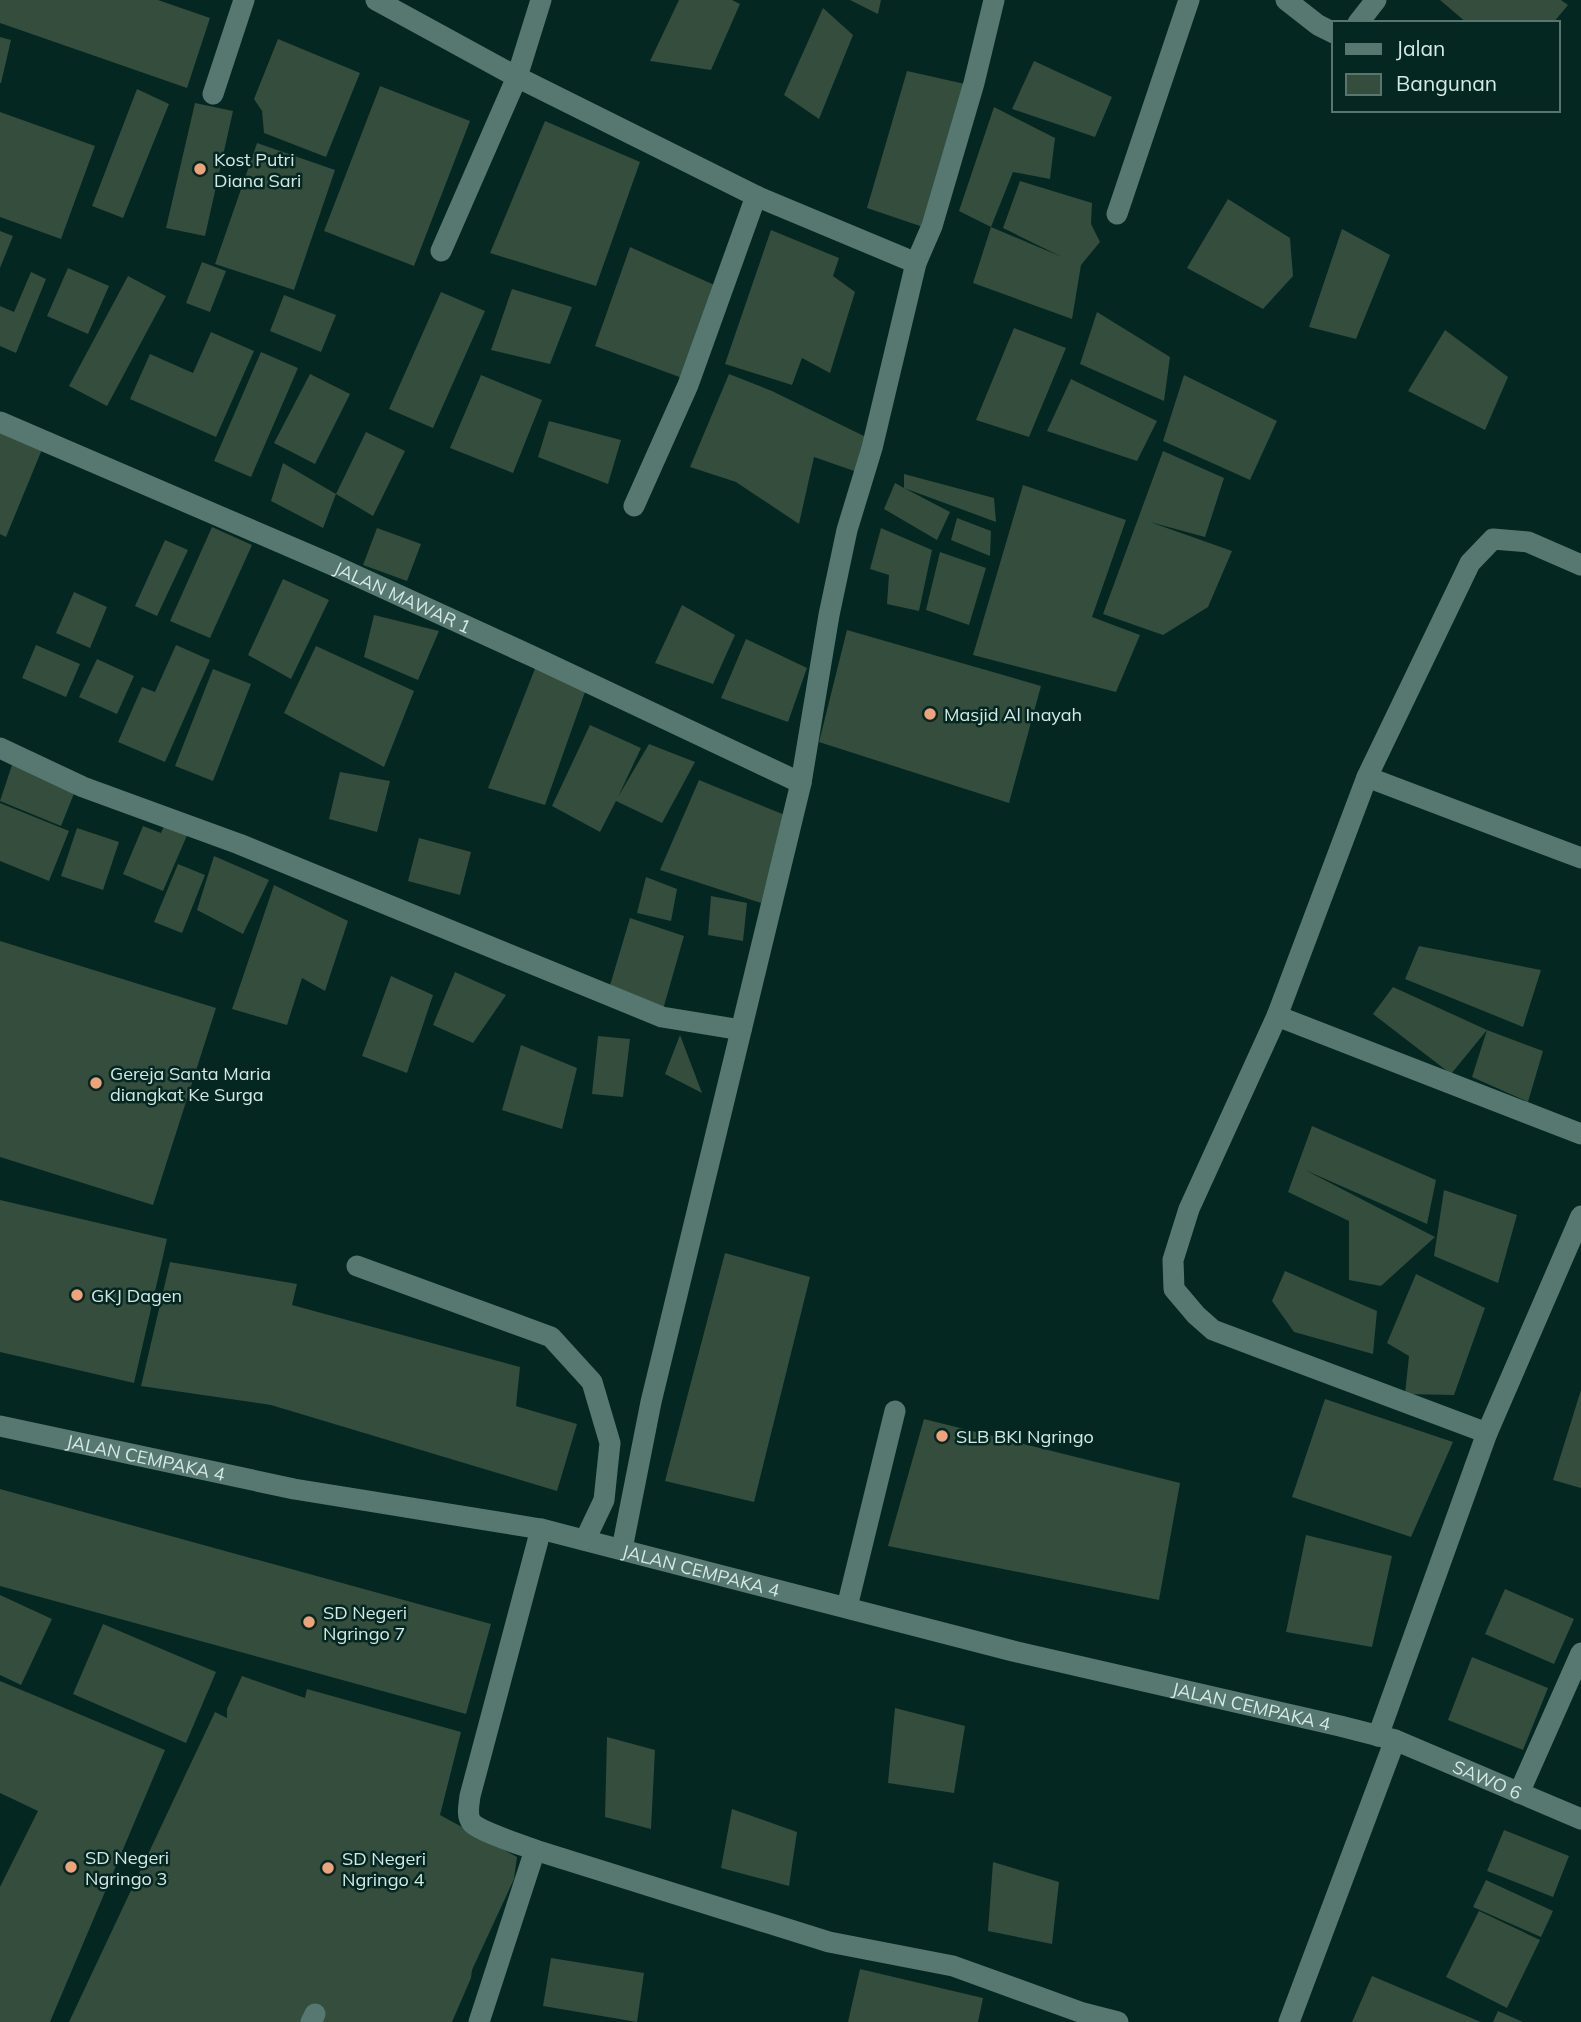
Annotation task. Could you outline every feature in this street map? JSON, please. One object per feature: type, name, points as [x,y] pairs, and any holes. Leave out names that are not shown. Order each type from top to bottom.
[{"type":"street","points":[[214,94],[244,0]]},
{"type":"street","points":[[376,0],[517,77],[757,197],[916,263]]},
{"type":"street","points":[[441,251],[517,77],[541,0]]},
{"type":"street","points":[[622,1549],[651,1402],[801,783],[829,615],[847,530],[872,448],[916,263],[936,213],[974,83],[994,0]]},
{"type":"street","points":[[1117,214],[1189,0]]},
{"type":"street","points":[[1286,0],[1318,25],[1332,32]]},
{"type":"street","points":[[1359,21],[1376,0]]},
{"type":"street","points":[[634,506],[688,385],[757,197]]},
{"type":"street","name":"JALAN MAWAR 1","points":[[0,422],[347,572],[801,783]]},
{"type":"street","points":[[1487,1433],[1213,1330],[1174,1289],[1174,1260],[1189,1209],[1277,1016],[1367,777],[1470,563],[1493,539],[1528,542],[1581,565]]},
{"type":"street","points":[[0,748],[83,787],[239,844],[662,1017],[741,1030]]},
{"type":"street","points":[[1367,777],[1581,858]]},
{"type":"street","points":[[1277,1016],[1581,1133]]},
{"type":"street","points":[[1289,2022],[1387,1738],[1487,1433],[1581,1216]]},
{"type":"street","points":[[357,1266],[551,1337],[592,1382],[610,1443],[604,1500],[585,1539]]},
{"type":"street","points":[[847,1608],[895,1412]]},
{"type":"street","name":"JALAN CEMPAKA 4","points":[[0,1426],[294,1489],[541,1529],[1013,1651],[1387,1738]]},
{"type":"street","points":[[541,1529],[470,1796],[468,1812],[471,1822],[479,1828],[535,1850],[829,1941],[954,1966],[1083,2013],[1118,2022]]},
{"type":"street","points":[[1519,1793],[1581,1653]]},
{"type":"street","name":"SAWO 6","points":[[1387,1738],[1581,1819]]},
{"type":"street","points":[[480,2022],[535,1850]]},
{"type":"building","points":[[0,0],[158,0],[210,18],[187,88],[0,23]]},
{"type":"building","points":[[679,0],[732,0],[740,4],[711,70],[650,61]]},
{"type":"building","points":[[850,0],[881,0],[878,14]]},
{"type":"building","points":[[1440,0],[1561,0],[1568,5],[1555,21],[1465,21]]},
{"type":"building","points":[[823,8],[853,35],[819,119],[784,95]]},
{"type":"building","points":[[0,37],[11,40],[1,83],[0,83]]},
{"type":"building","points":[[278,39],[360,73],[326,157],[264,133],[262,111],[254,99]]},
{"type":"building","points":[[1034,61],[1112,97],[1095,137],[1012,109]]},
{"type":"building","points":[[907,71],[965,84],[926,228],[867,208]]},
{"type":"building","points":[[380,86],[470,121],[414,266],[324,231]]},
{"type":"building","points":[[137,89],[169,104],[123,218],[92,206]]},
{"type":"building","name":"Kost Putri Diana Sari","points":[[195,103],[233,111],[205,236],[166,228]]},
{"type":"building","points":[[994,107],[1055,138],[1050,179],[1013,172],[991,227],[959,211]]},
{"type":"building","points":[[0,112],[95,146],[61,239],[0,217]]},
{"type":"building","points":[[545,121],[640,162],[596,286],[490,253]]},
{"type":"building","points":[[257,143],[335,170],[294,290],[215,264]]},
{"type":"building","points":[[1020,181],[1092,203],[1091,224],[1100,242],[1081,265],[1072,319],[973,283],[991,227],[1062,257],[1003,228]]},
{"type":"building","points":[[1228,199],[1290,238],[1293,276],[1263,309],[1187,268]]},
{"type":"building","points":[[1342,229],[1390,255],[1356,339],[1309,327]]},
{"type":"building","points":[[771,230],[839,258],[833,276],[855,292],[830,373],[802,358],[792,385],[725,364]]},
{"type":"building","points":[[0,231],[13,236],[0,268]]},
{"type":"building","points":[[630,247],[721,288],[685,379],[595,346]]},
{"type":"building","points":[[202,262],[226,271],[210,312],[186,303]]},
{"type":"building","points":[[68,268],[109,286],[88,334],[47,316]]},
{"type":"building","points":[[31,272],[46,279],[16,353],[0,346],[0,306],[14,312]]},
{"type":"building","points":[[128,276],[166,296],[107,406],[69,386]]},
{"type":"building","points":[[512,289],[572,307],[550,364],[491,350]]},
{"type":"building","points":[[441,292],[485,311],[433,428],[389,409]]},
{"type":"building","points":[[284,295],[336,315],[321,352],[270,331]]},
{"type":"building","points":[[1097,312],[1170,357],[1164,401],[1080,364]]},
{"type":"building","points":[[1014,328],[1066,348],[1029,437],[976,420]]},
{"type":"building","points":[[1445,330],[1508,377],[1485,430],[1408,391]]},
{"type":"building","points":[[211,332],[254,351],[216,437],[130,399],[150,354],[193,373]]},
{"type":"building","points":[[261,352],[298,368],[251,477],[214,461]]},
{"type":"building","points":[[310,374],[350,394],[315,464],[274,443]]},
{"type":"building","points":[[729,374],[772,391],[868,438],[860,473],[814,457],[799,524],[736,482],[690,467]]},
{"type":"building","points":[[481,375],[542,400],[513,473],[450,448]]},
{"type":"building","points":[[1184,375],[1277,421],[1250,480],[1163,441]]},
{"type":"building","points":[[1071,379],[1157,421],[1137,461],[1047,431]]},
{"type":"building","points":[[549,421],[621,440],[608,484],[538,457]]},
{"type":"building","points":[[0,430],[43,447],[6,537],[0,534]]},
{"type":"building","points":[[366,432],[405,451],[373,516],[336,494]]},
{"type":"building","points":[[1163,451],[1224,478],[1205,537],[1150,522],[1232,551],[1208,607],[1163,635],[1103,614]]},
{"type":"building","points":[[283,463],[336,494],[323,528],[271,501]]},
{"type":"building","points":[[904,474],[994,498],[996,522],[904,488]]},
{"type":"building","points":[[895,483],[950,512],[937,540],[884,509]]},
{"type":"building","points":[[1023,485],[1126,520],[1092,617],[1140,635],[1116,692],[973,655]]},
{"type":"building","points":[[957,518],[991,531],[990,556],[951,540]]},
{"type":"building","points":[[212,527],[252,545],[210,638],[170,621]]},
{"type":"building","points":[[377,528],[421,544],[407,581],[363,565]]},
{"type":"building","points":[[881,528],[932,550],[919,611],[887,604],[889,575],[870,569]]},
{"type":"building","points":[[165,540],[188,550],[157,616],[135,606]]},
{"type":"building","points":[[940,552],[986,568],[969,625],[926,610]]},
{"type":"building","points":[[283,579],[329,600],[291,679],[248,655]]},
{"type":"building","points":[[74,592],[107,607],[90,648],[56,633]]},
{"type":"building","points":[[682,605],[735,635],[713,684],[655,663]]},
{"type":"building","points":[[374,615],[439,631],[418,680],[364,657]]},
{"type":"building","name":"Masjid Al Inayah","points":[[847,630],[1041,686],[1009,803],[819,742]]},
{"type":"building","points":[[746,639],[807,668],[788,722],[721,698]]},
{"type":"building","points":[[36,645],[80,664],[66,697],[22,678]]},
{"type":"building","points":[[176,645],[210,660],[165,762],[118,742],[142,687],[155,692]]},
{"type":"building","points":[[316,646],[414,691],[384,767],[284,713]]},
{"type":"building","points":[[97,659],[134,676],[117,714],[79,697]]},
{"type":"building","points":[[538,661],[585,692],[545,805],[488,788]]},
{"type":"building","points":[[213,669],[251,684],[213,781],[175,766]]},
{"type":"building","points":[[590,725],[641,748],[618,797],[649,744],[695,762],[662,823],[616,801],[600,832],[552,806]]},
{"type":"building","points":[[12,765],[75,791],[61,826],[0,801]]},
{"type":"building","points":[[340,772],[390,781],[377,832],[329,819]]},
{"type":"building","points":[[699,780],[785,815],[761,903],[660,870]]},
{"type":"building","points":[[0,803],[69,831],[49,881],[0,861]]},
{"type":"building","points":[[165,824],[188,833],[163,891],[123,874],[143,826],[161,833]]},
{"type":"building","points":[[77,828],[119,842],[103,890],[61,876]]},
{"type":"building","points":[[419,838],[471,852],[460,895],[408,881]]},
{"type":"building","points":[[214,856],[269,880],[243,934],[197,910]]},
{"type":"building","points":[[178,864],[205,875],[182,933],[154,922]]},
{"type":"building","points":[[646,877],[677,889],[671,921],[637,913]]},
{"type":"building","points":[[274,885],[348,921],[325,991],[302,978],[287,1025],[232,1009]]},
{"type":"building","points":[[711,896],[747,903],[743,941],[708,935]]},
{"type":"building","points":[[630,918],[684,936],[662,1013],[608,992]]},
{"type":"building","name":"Gereja Santa Maria diangkat Ke Surga","points":[[0,941],[216,1008],[153,1205],[0,1157]]},
{"type":"building","points":[[1419,946],[1541,970],[1523,1027],[1405,979]]},
{"type":"building","points":[[455,972],[506,995],[473,1043],[433,1025]]},
{"type":"building","points":[[391,976],[433,995],[407,1073],[362,1056]]},
{"type":"building","points":[[1393,987],[1487,1030],[1451,1074],[1373,1014]]},
{"type":"building","points":[[1487,1030],[1543,1051],[1528,1102],[1472,1077]]},
{"type":"building","points":[[680,1035],[702,1093],[665,1074]]},
{"type":"building","points":[[598,1036],[630,1039],[623,1097],[592,1094]]},
{"type":"building","points":[[521,1045],[577,1068],[562,1129],[502,1110]]},
{"type":"building","points":[[1312,1126],[1436,1180],[1427,1224],[1305,1170],[1435,1237],[1381,1286],[1349,1280],[1349,1221],[1288,1192]]},
{"type":"building","points":[[1444,1190],[1517,1215],[1498,1283],[1434,1256]]},
{"type":"building","name":"GKJ Dagen","points":[[0,1200],[167,1239],[134,1383],[0,1352]]},
{"type":"building","points":[[725,1253],[810,1277],[754,1502],[665,1481]]},
{"type":"building","points":[[170,1262],[297,1284],[292,1305],[520,1367],[516,1406],[577,1424],[557,1491],[271,1405],[141,1386]]},
{"type":"building","points":[[1285,1271],[1377,1311],[1373,1354],[1294,1332],[1272,1301]]},
{"type":"building","points":[[1416,1274],[1485,1308],[1454,1395],[1405,1394],[1409,1356],[1387,1343]]},
{"type":"building","points":[[1581,1390],[1581,1488],[1553,1480]]},
{"type":"building","points":[[1325,1399],[1453,1442],[1411,1537],[1292,1497]]},
{"type":"building","points":[[924,1419],[1180,1483],[1159,1600],[888,1546]]},
{"type":"building","points":[[0,1489],[491,1624],[466,1714],[0,1586]]},
{"type":"building","points":[[1306,1535],[1392,1556],[1372,1647],[1286,1632]]},
{"type":"building","points":[[1505,1589],[1574,1619],[1554,1664],[1485,1634]]},
{"type":"building","points":[[0,1595],[52,1619],[21,1685],[0,1675]]},
{"type":"building","points":[[103,1624],[216,1672],[186,1743],[73,1694]]},
{"type":"building","points":[[1472,1657],[1548,1688],[1523,1750],[1448,1720]]},
{"type":"building","name":"SD Negeri Ngringo 4","points":[[242,1676],[305,1698],[307,1689],[461,1732],[440,1815],[517,1857],[514,1879],[472,1970],[452,2022],[69,2022],[215,1712],[227,1718],[227,1709]]},
{"type":"building","points":[[0,1681],[165,1750],[50,2022],[0,2022],[0,1887],[38,1811],[0,1793]]},
{"type":"building","points":[[895,1708],[965,1726],[954,1793],[888,1783]]},
{"type":"building","points":[[607,1737],[655,1750],[651,1829],[605,1817]]},
{"type":"building","points":[[732,1809],[797,1832],[789,1886],[721,1868]]},
{"type":"building","points":[[1504,1830],[1569,1856],[1553,1897],[1487,1871]]},
{"type":"building","points":[[993,1862],[1059,1882],[1052,1944],[988,1931]]},
{"type":"building","points":[[1486,1880],[1553,1911],[1541,1937],[1473,1907]]},
{"type":"building","points":[[1479,1911],[1540,1940],[1507,2008],[1446,1977]]},
{"type":"building","points":[[551,1958],[644,1973],[637,2022],[543,2006]]},
{"type":"building","points":[[860,1969],[983,1998],[978,2022],[848,2022]]},
{"type":"building","points":[[1372,1976],[1481,2022],[1352,2022]]},
{"type":"building","points":[[1498,2011],[1523,2022],[1493,2022]]},
{"type":"place","name":"Kost Putri Diana Sari","points":[[200,169]]},
{"type":"place","name":"Masjid Al Inayah","points":[[930,714]]},
{"type":"place","name":"Gereja Santa Maria diangkat Ke Surga","points":[[96,1083]]},
{"type":"place","name":"GKJ Dagen","points":[[77,1295]]},
{"type":"place","name":"SLB BKI Ngringo","points":[[942,1436]]},
{"type":"place","name":"SD Negeri Ngringo 7","points":[[309,1622]]},
{"type":"place","name":"SD Negeri Ngringo 3","points":[[71,1867]]},
{"type":"place","name":"SD Negeri Ngringo 4","points":[[328,1868]]}]
